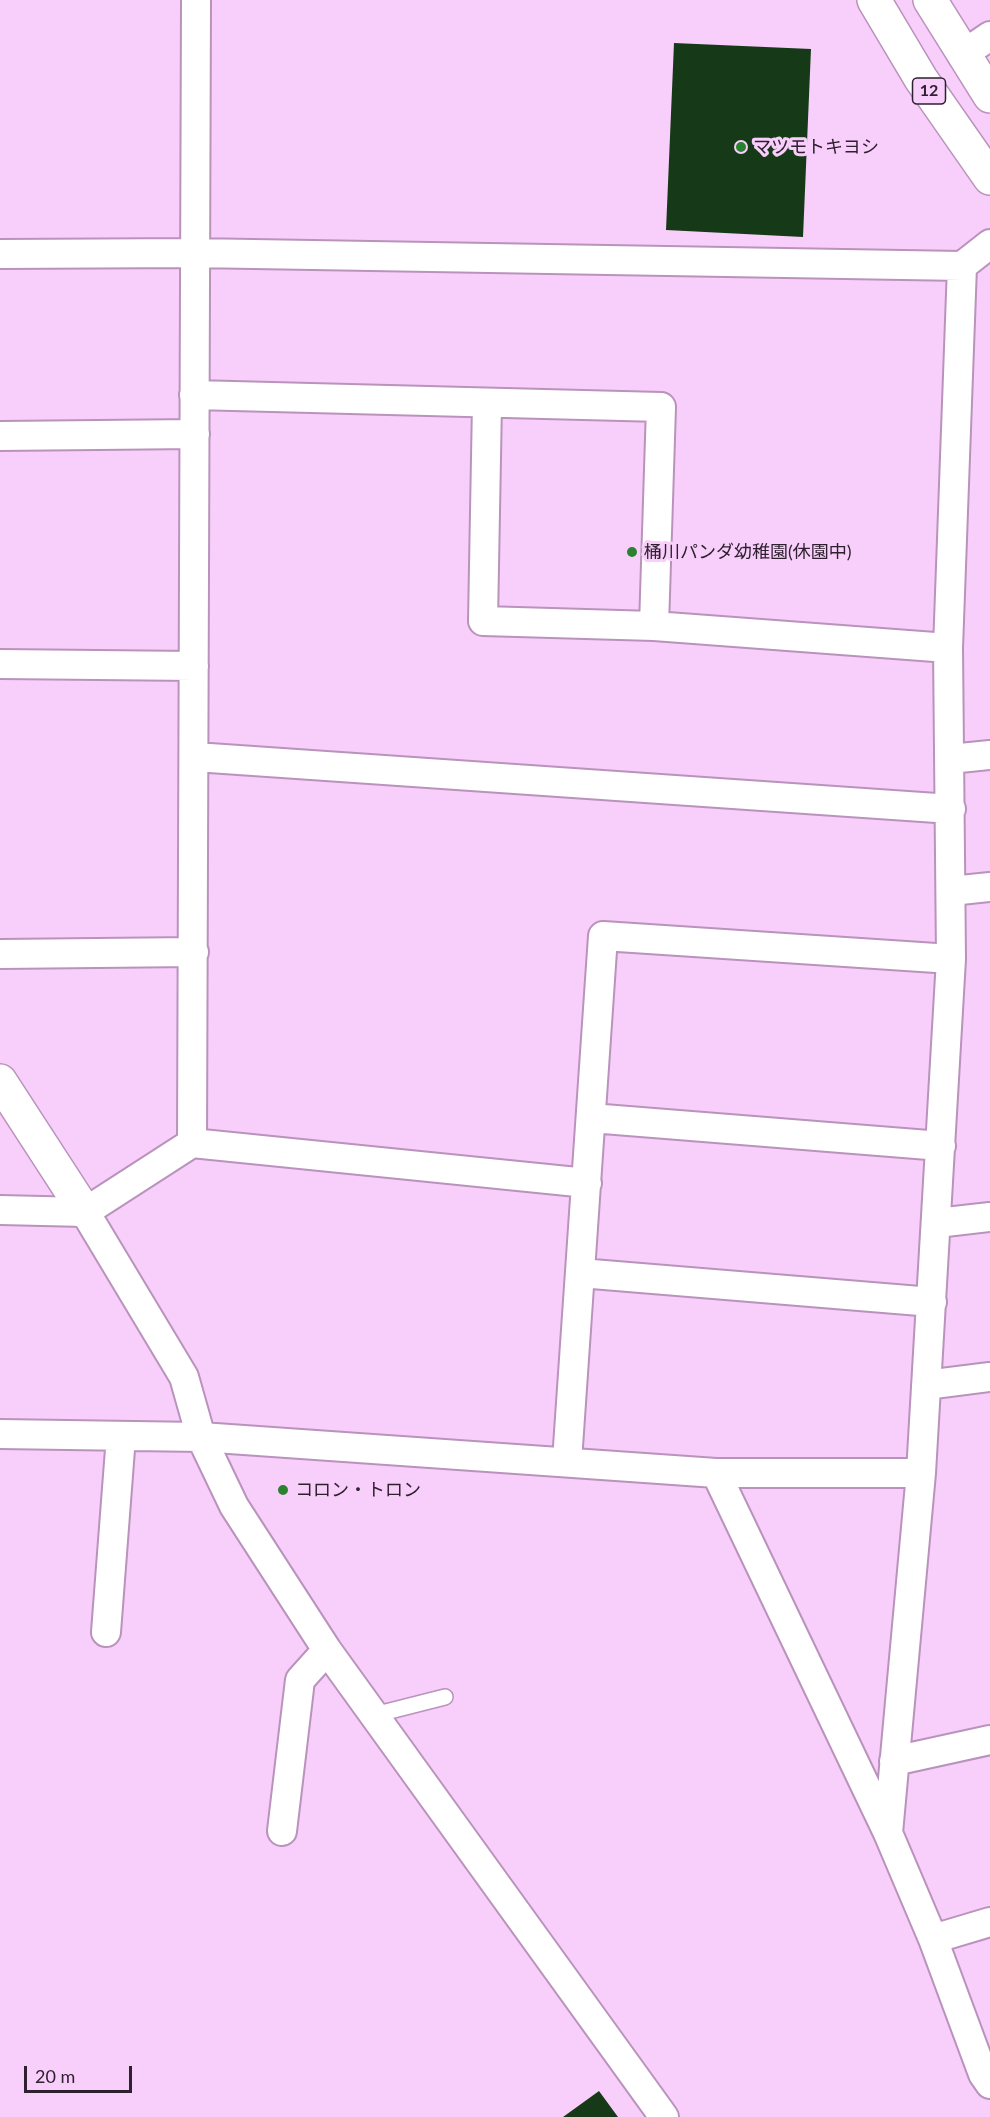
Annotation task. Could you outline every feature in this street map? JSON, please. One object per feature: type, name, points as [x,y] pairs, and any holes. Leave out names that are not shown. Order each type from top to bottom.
[{"type":"main road","name":"12","points":[[874,0],[921,80],[990,178]]},
{"type":"main road","name":"12","points":[[930,0],[962,55],[990,96]]},
{"type":"main road","points":[[0,1081],[85,1212]]},
{"type":"street","points":[[192,1143],[196,0]]},
{"type":"street","points":[[962,55],[990,36]]},
{"type":"street","points":[[0,254],[194,253],[962,266],[990,244]]},
{"type":"street","points":[[888,1833],[921,1473],[951,959],[948,648],[962,266]]},
{"type":"street","points":[[194,395],[661,407],[654,627]]},
{"type":"street","points":[[487,403],[483,621],[654,627],[948,648]]},
{"type":"street","points":[[0,436],[195,434]]},
{"type":"street","points":[[0,664],[194,666]]},
{"type":"street","points":[[950,759],[990,755]]},
{"type":"street","points":[[195,757],[951,808]]},
{"type":"street","points":[[951,891],[990,887]]},
{"type":"street","points":[[567,1461],[603,936],[951,959]]},
{"type":"street","points":[[0,954],[194,952]]},
{"type":"street","points":[[591,1118],[941,1146]]},
{"type":"street","points":[[0,1210],[85,1212],[192,1143],[587,1183]]},
{"type":"street","points":[[85,1212],[184,1377],[201,1437],[234,1506],[327,1650],[664,2117]]},
{"type":"street","points":[[937,1223],[990,1217]]},
{"type":"street","points":[[580,1273],[932,1302]]},
{"type":"street","points":[[926,1385],[990,1377]]},
{"type":"street","points":[[0,1434],[201,1437],[716,1473],[921,1473]]},
{"type":"street","points":[[106,1632],[121,1436]]},
{"type":"street","points":[[716,1473],[888,1833],[933,1939],[982,2074],[990,2084]]},
{"type":"street","points":[[282,1831],[300,1680],[327,1650]]},
{"type":"street","points":[[894,1761],[990,1740]]},
{"type":"street","points":[[933,1939],[990,1922]]},
{"type":"lane","points":[[374,1715],[445,1697]]},
{"type":"building","points":[[674,43],[811,49],[803,237],[666,230]]},
{"type":"building","points":[[599,2091],[618,2117],[563,2117]]},
{"type":"place","name":"マツモトキヨシ","points":[[741,147]]},
{"type":"place","name":"桶川パンダ幼稚園(休園中)","points":[[632,552]]},
{"type":"place","name":"コロン・トロン","points":[[283,1490]]}]
